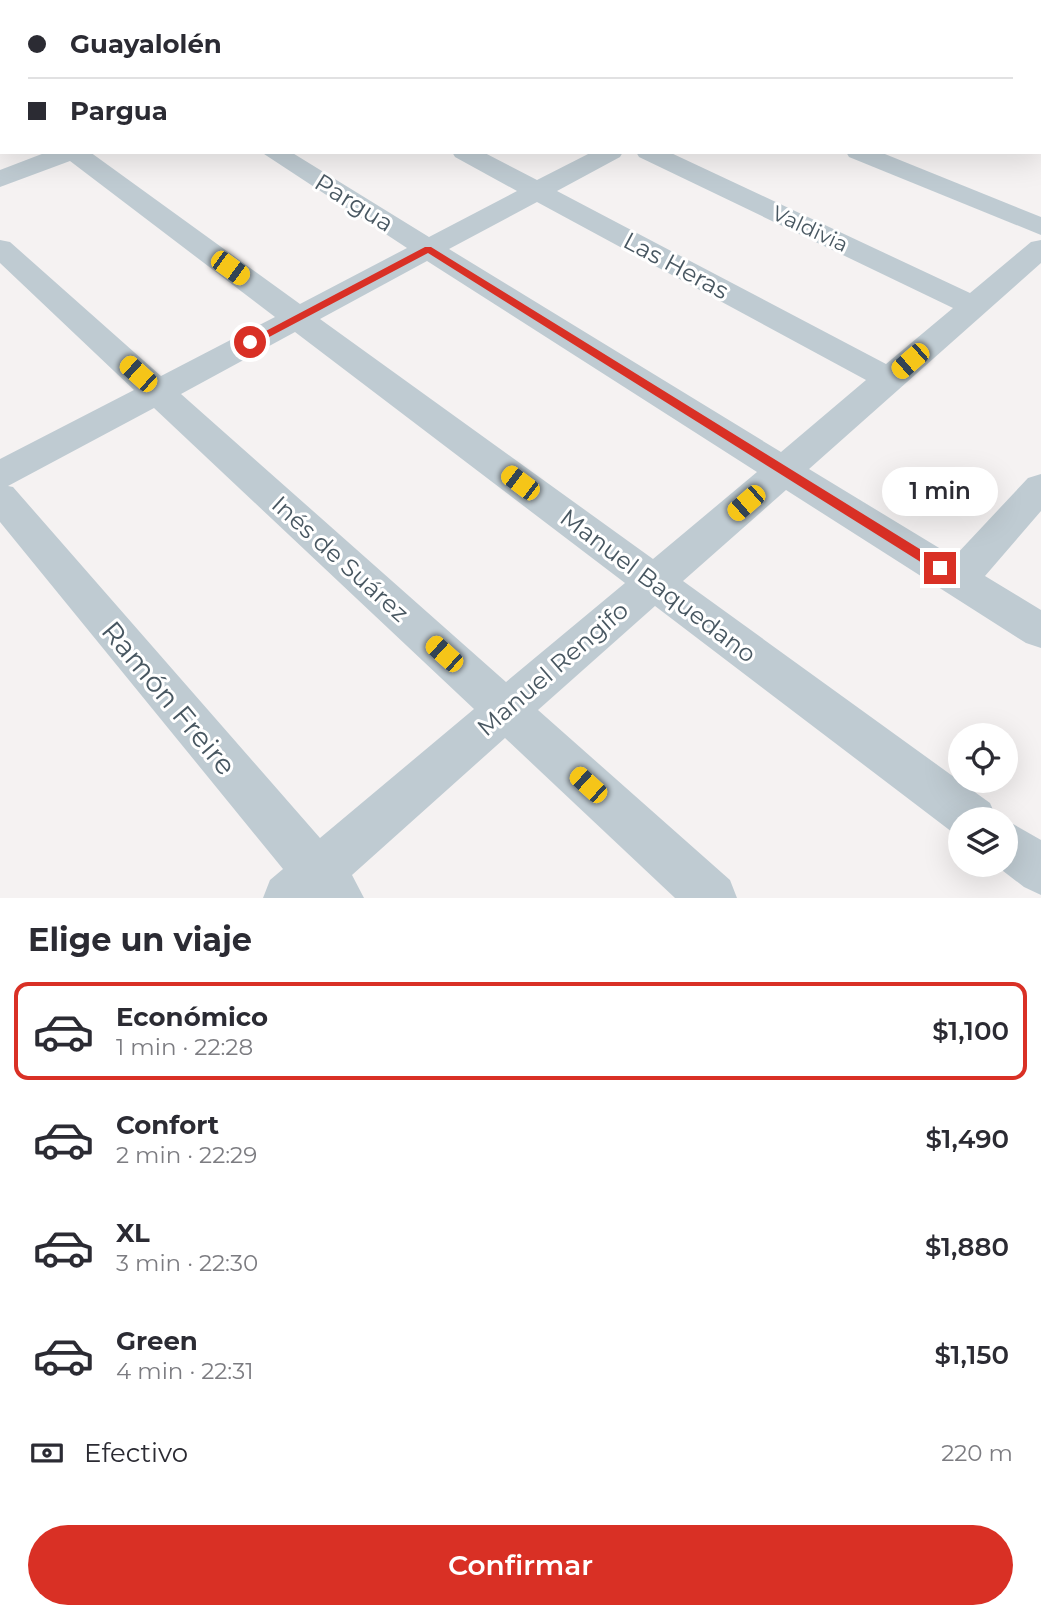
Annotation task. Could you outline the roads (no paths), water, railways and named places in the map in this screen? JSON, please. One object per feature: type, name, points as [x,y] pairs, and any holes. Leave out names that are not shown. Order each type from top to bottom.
[{"type":"street","points":[[0,179],[67,154]]},
{"type":"street","name":"Manuel Baquedano","points":[[75,154],[957,807]]},
{"type":"street","name":"Pargua","points":[[276,154],[1041,631]]},
{"type":"street","name":"Las Heras","points":[[468,154],[889,379]]},
{"type":"street","points":[[0,475],[607,154]]},
{"type":"street","name":"Valdivia","points":[[652,154],[973,306]]},
{"type":"street","points":[[863,154],[1041,227]]},
{"type":"street","points":[[894,154],[1041,214]]},
{"type":"street","name":"Inés de Suárez","points":[[0,248],[712,898]]},
{"type":"street","name":"Manuel Rengifo","points":[[315,889],[506,710],[1041,248]]},
{"type":"street","points":[[958,579],[1041,487]]},
{"type":"street","name":"Ramón Freire","points":[[0,497],[315,889]]},
{"type":"street","points":[[1018,853],[1041,870]]}]
